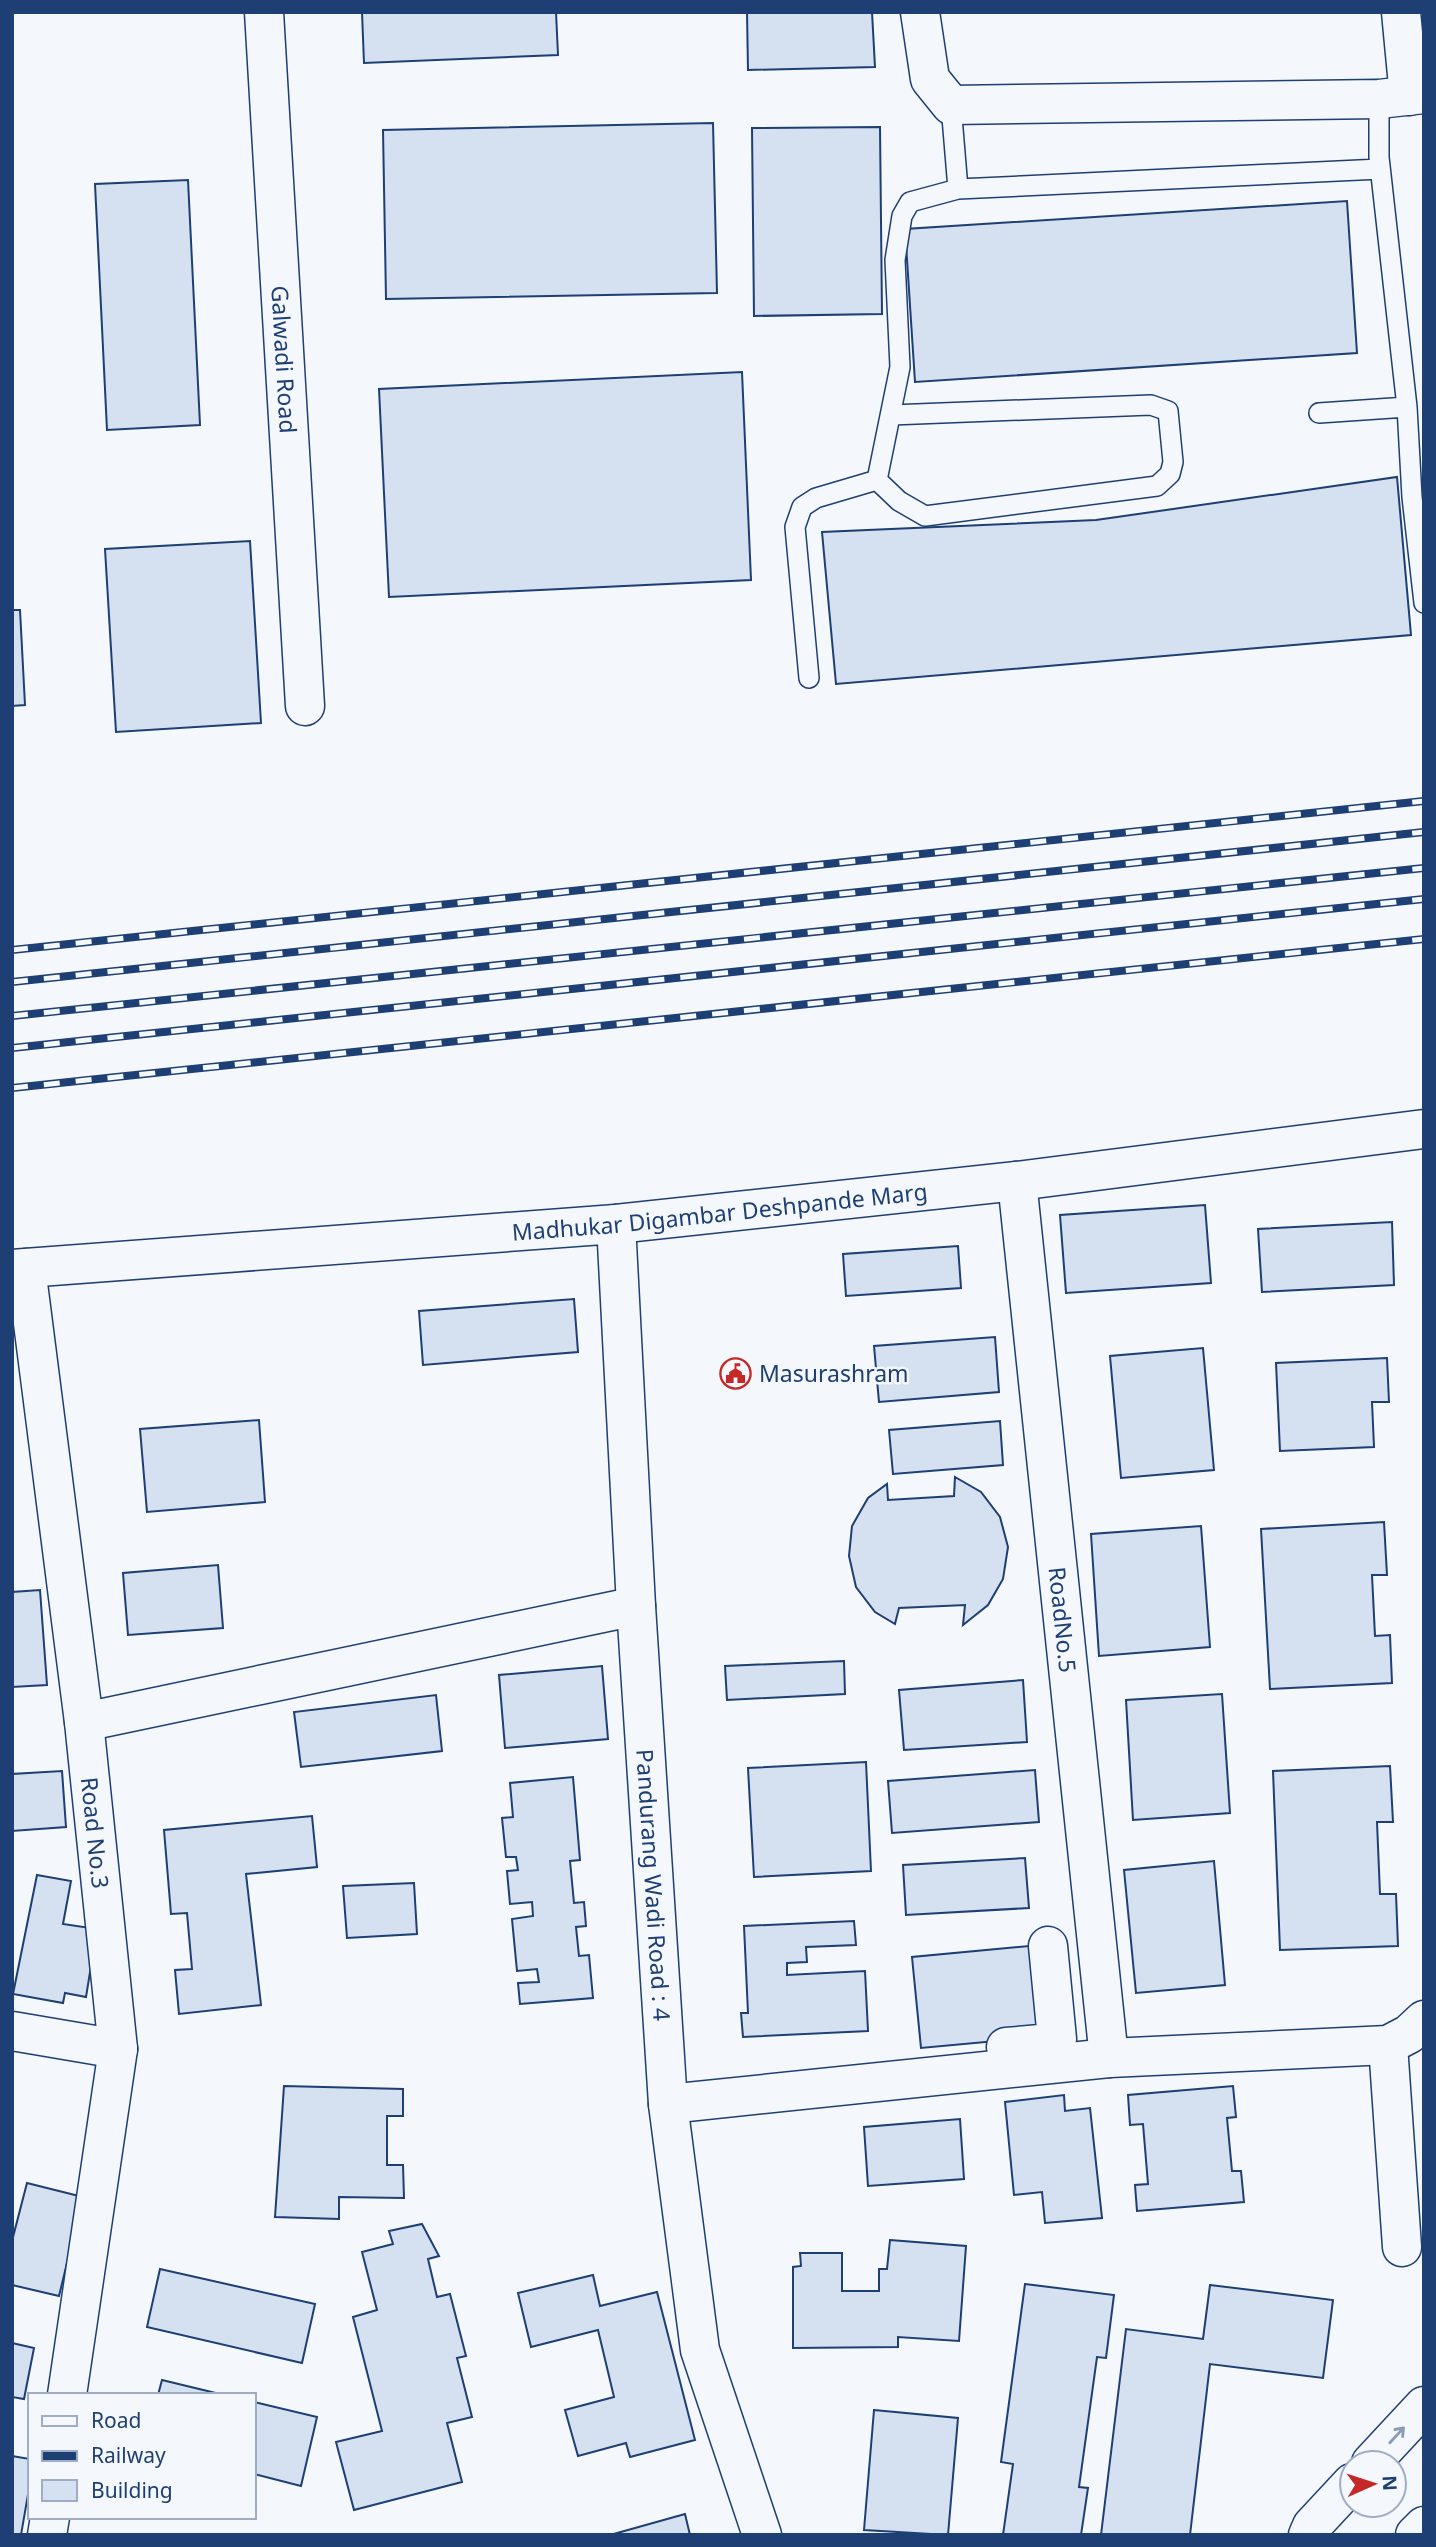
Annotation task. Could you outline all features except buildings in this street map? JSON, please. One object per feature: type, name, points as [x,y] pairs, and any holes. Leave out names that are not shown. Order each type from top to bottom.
[{"type":"street","name":"Galwadi Road","points":[[264,12],[305,706]]},
{"type":"street","points":[[919,12],[930,79],[951,105],[1404,96],[1401,12]]},
{"type":"street","name":"Madhukar Digambar Deshpande Marg","points":[[19,1269],[616,1224],[1017,1181],[1424,1129]]},
{"type":"street","name":"RoadNo.5","points":[[1017,1181],[1109,2058]]},
{"type":"street","name":"Pandurang Wadi Road : 4","points":[[616,1224],[636,1606],[668,2104],[700,2350],[762,2535]]},
{"type":"street","name":"Road No.3","points":[[19,1269],[84,1722],[118,2049],[67,2393]]},
{"type":"street","points":[[84,1722],[636,1606]]},
{"type":"street","points":[[921,2056],[1052,2043],[1057,2035],[1048,1946]]},
{"type":"street","points":[[1052,1989],[1102,1984]]},
{"type":"street","points":[[668,2104],[1109,2058],[1388,2045],[1409,2034],[1424,2020]]},
{"type":"street","points":[[12,2031],[118,2049]]},
{"type":"street","points":[[1388,2045],[1402,2247]]},
{"type":"street","points":[[1384,2449],[1424,2406]]},
{"type":"street","points":[[1308,2535],[1312,2526],[1338,2498]]},
{"type":"street","points":[[1415,2535],[1424,2526]]},
{"type":"lane","points":[[1404,96],[1380,169],[1407,407],[1412,497],[1424,603]]},
{"type":"lane","points":[[951,105],[958,189]]},
{"type":"lane","points":[[877,481],[900,367],[895,260],[902,216],[910,202],[958,189],[1380,169]]},
{"type":"lane","points":[[877,481],[899,501],[925,516],[1157,486],[1170,474],[1173,462],[1168,411],[1151,404],[891,415]]},
{"type":"lane","points":[[1319,413],[1407,407]]},
{"type":"lane","points":[[809,678],[795,527],[802,507],[816,498],[877,481]]},
{"type":"railway","points":[[12,950],[1424,801]]},
{"type":"railway","points":[[12,982],[1424,832]]},
{"type":"railway","points":[[12,1016],[1424,868]]},
{"type":"railway","points":[[12,1048],[1424,899]]},
{"type":"railway","points":[[12,1088],[1424,939]]},
{"type":"place","name":"Masurashram","points":[[736,1373]]}]
